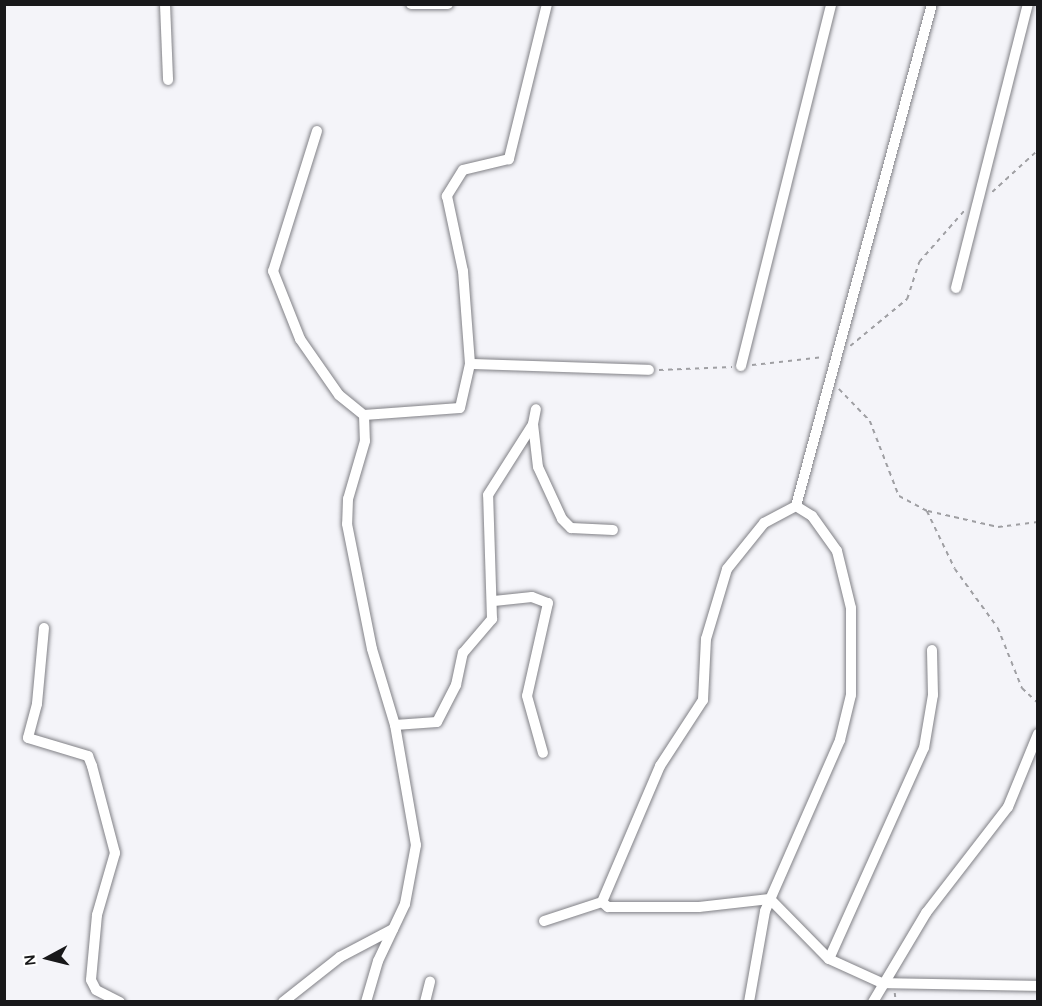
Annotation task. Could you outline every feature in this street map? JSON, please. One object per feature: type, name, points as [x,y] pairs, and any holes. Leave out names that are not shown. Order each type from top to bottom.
[{"type":"street","points":[[165,4],[168,80]]},
{"type":"street","points":[[411,4],[448,4]]},
{"type":"street","points":[[317,131],[273,272],[300,339],[339,395],[364,415],[460,408],[470,364],[464,271],[447,196],[463,170],[509,159],[547,4]]},
{"type":"street","points":[[741,366],[831,4]]},
{"type":"street","points":[[544,921],[602,902],[660,766],[703,700],[706,639],[727,568],[764,524],[796,506],[932,4]]},
{"type":"street","points":[[956,288],[1028,4]]},
{"type":"street","points":[[470,364],[649,370]]},
{"type":"street","points":[[536,409],[533,424],[538,467],[562,519],[571,528],[613,530]]},
{"type":"street","points":[[364,415],[365,441],[348,499],[347,524],[372,649],[395,725],[416,845],[412,884],[366,1002]]},
{"type":"street","points":[[395,725],[440,718],[456,685],[463,653],[492,619],[494,601],[488,495],[533,424]]},
{"type":"street","points":[[748,1002],[770,899],[840,740],[855,649],[837,551],[812,516],[796,506]]},
{"type":"street","points":[[494,601],[532,597],[548,603],[527,696],[543,753]]},
{"type":"street","points":[[44,628],[37,704],[28,738],[88,756],[92,766],[115,853],[97,915],[91,981],[96,990],[120,1002]]},
{"type":"street","points":[[829,959],[924,748],[933,694],[932,650]]},
{"type":"street","points":[[873,1002],[882,984],[958,867],[1008,807],[1038,734]]},
{"type":"street","points":[[602,902],[608,907],[699,907],[770,899]]},
{"type":"street","points":[[770,899],[829,959],[882,984],[1038,986]]},
{"type":"street","points":[[283,1002],[340,957],[394,928]]},
{"type":"street","points":[[425,1002],[430,982]]},
{"type":"path","points":[[837,356],[908,299],[920,262],[977,199],[995,191],[1038,150]]},
{"type":"path","points":[[830,381],[870,421],[899,496],[927,511],[945,510],[998,527],[1038,522]]},
{"type":"path","points":[[927,511],[955,569],[998,628],[1022,688],[1038,703]]}]
